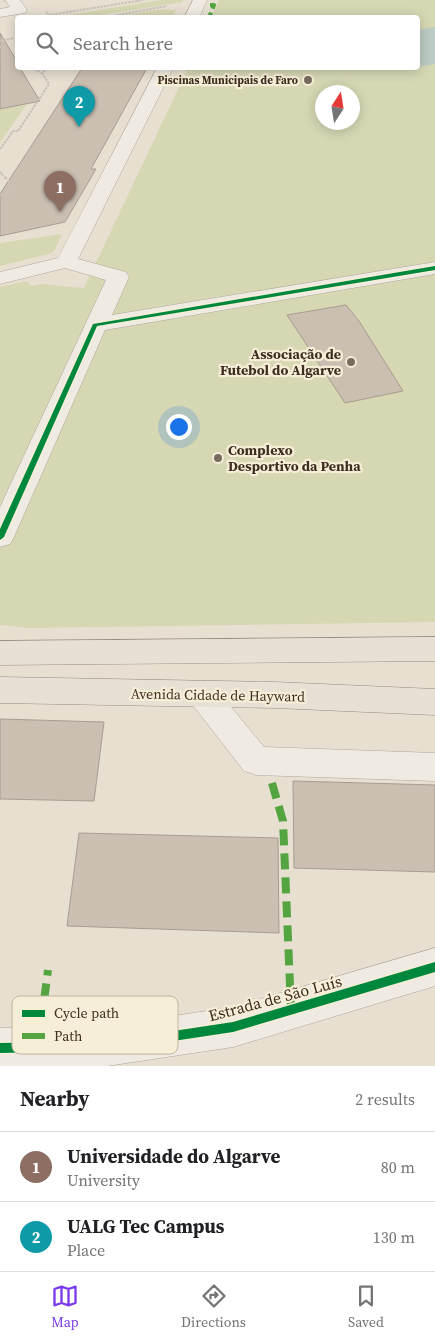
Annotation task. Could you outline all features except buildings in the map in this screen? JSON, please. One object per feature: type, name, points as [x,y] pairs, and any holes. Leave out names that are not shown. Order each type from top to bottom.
[{"type":"main road","points":[[0,653],[435,649]]},
{"type":"main road","name":"Avenida Cidade de Hayward","points":[[0,690],[435,702]]},
{"type":"street","points":[[0,13],[20,10],[12,0]]},
{"type":"street","points":[[192,15],[200,0]]},
{"type":"street","points":[[66,262],[165,70]]},
{"type":"street","points":[[0,278],[66,262],[118,277],[0,537]]},
{"type":"street","points":[[95,325],[435,268]]},
{"type":"street","points":[[203,695],[256,762],[435,766]]},
{"type":"street","name":"Estrada de São Luís","points":[[178,1040],[233,1027],[435,967]]},
{"type":"street","name":"Estrada de São Luís","points":[[84,1054],[112,1056]]},
{"type":"path","points":[[46,11],[50,15],[143,0]]},
{"type":"path","points":[[118,15],[171,6]]},
{"type":"path","points":[[0,41],[15,38]]},
{"type":"path","points":[[0,46],[8,56],[15,60]]},
{"type":"path","points":[[0,58],[8,56]]},
{"type":"path","points":[[0,149],[13,130],[18,131],[49,84],[42,73],[35,70]]},
{"type":"path","points":[[42,73],[46,70]]},
{"type":"path","points":[[0,172],[9,182],[14,193],[0,196]]},
{"type":"green space","points":[[161,0],[183,0],[182,2],[101,15],[68,15]]},
{"type":"green space","name":"Complexo Desportivo da Penha","points":[[219,0],[435,0],[435,622],[29,628],[0,625],[0,287],[27,281],[31,286],[41,284],[84,288],[187,70],[420,70],[420,15],[212,15]]},
{"type":"green space","points":[[161,9],[176,10],[173,15],[127,15]]},
{"type":"green space","points":[[27,104],[3,138],[0,142],[0,109]]},
{"type":"green space","points":[[62,234],[54,251],[49,254],[0,266],[0,243]]},
{"type":"shaded area","points":[[435,27],[435,64],[420,67],[420,30]]},
{"type":"marked path","points":[[210,5],[214,5],[210,15],[212,15]]},
{"type":"marked path","points":[[272,783],[283,821],[291,1009]]},
{"type":"marked path","points":[[45,996],[48,970]]},
{"type":"cycle path","points":[[0,537],[95,325],[435,268]]},
{"type":"cycle path","points":[[178,1035],[233,1027],[435,967]]},
{"type":"cycle path","points":[[0,1048],[12,1048]]},
{"type":"place","name":"Piscinas Municipais de Faro","points":[[308,80]]},
{"type":"place","name":"UALG Tec Campus","points":[[79,127]]},
{"type":"place","name":"Universidade do Algarve","points":[[60,212]]},
{"type":"place","name":"Associação de Futebol do Algarve","points":[[351,362]]},
{"type":"place","name":"Complexo Desportivo da Penha","points":[[218,458]]}]
